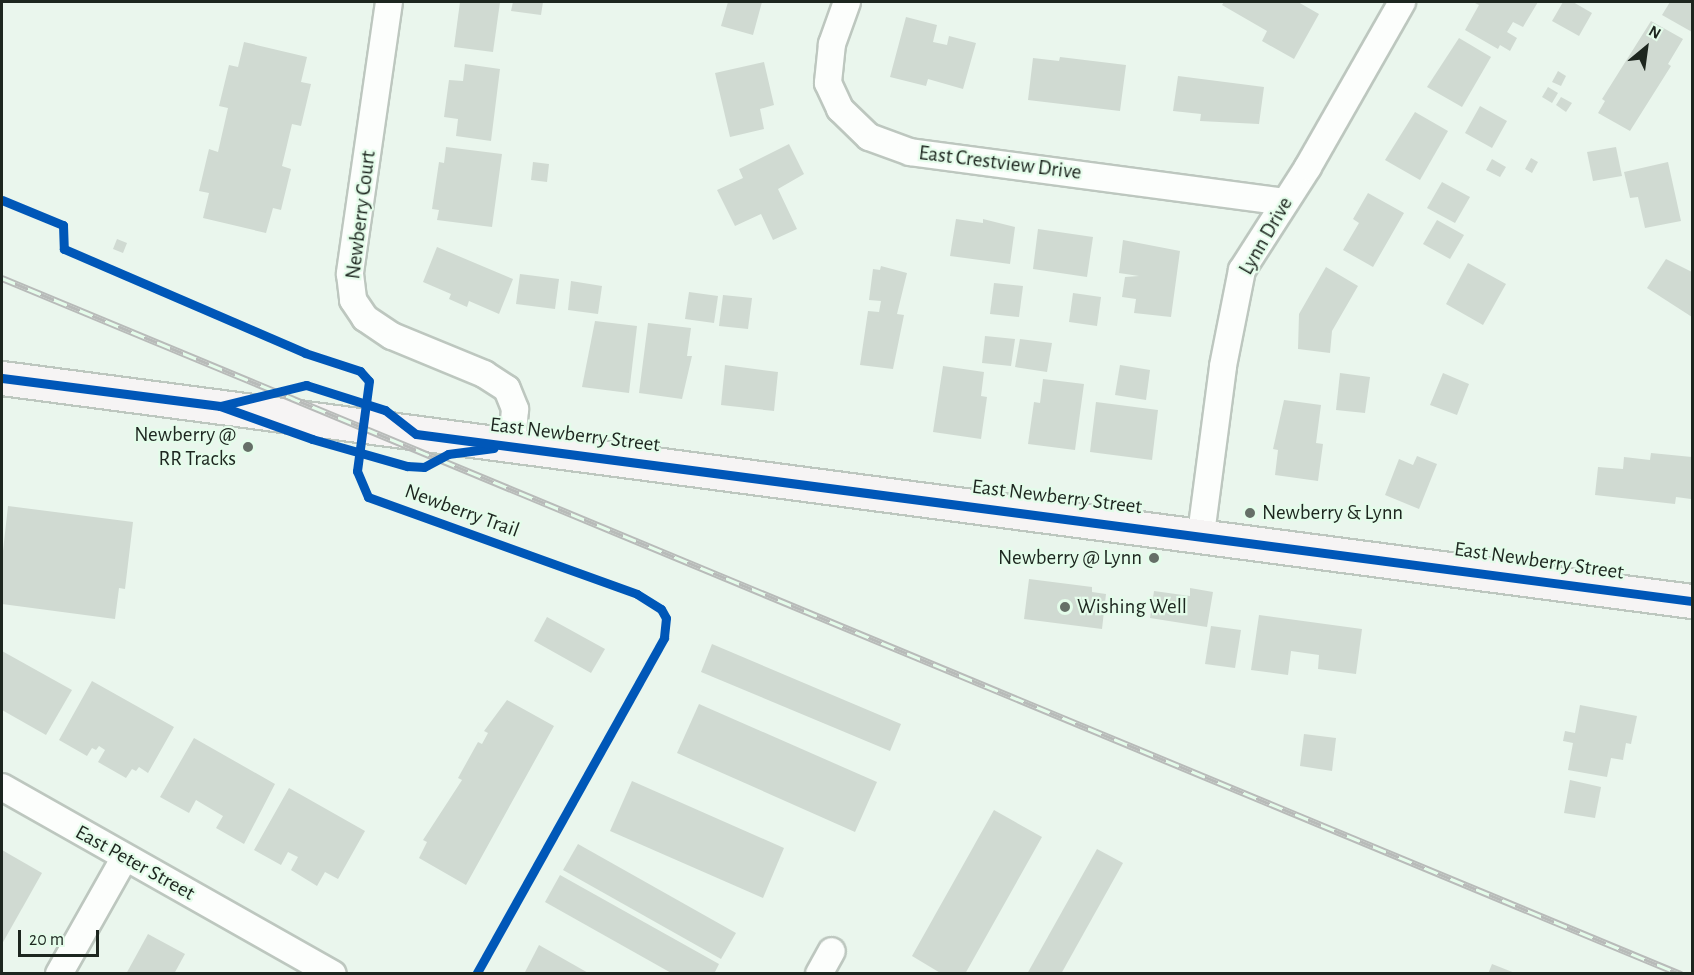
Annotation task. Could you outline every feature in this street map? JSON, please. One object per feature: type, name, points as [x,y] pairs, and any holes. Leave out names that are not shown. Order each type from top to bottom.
[{"type":"main road","name":"East Newberry Street","points":[[2,378],[1201,534],[1692,601]]},
{"type":"street","name":"Newberry Court","points":[[389,2],[350,274],[353,300],[365,318],[392,336],[484,374],[507,389],[515,409],[512,445]]},
{"type":"street","name":"East Crestview Drive","points":[[847,2],[832,45],[828,83],[840,109],[869,136],[910,152],[1285,202]]},
{"type":"street","name":"Lynn Drive","points":[[1201,534],[1223,366],[1242,270],[1285,202],[1402,2]]},
{"type":"street","name":"East Peter Street","points":[[2,787],[333,974]]},
{"type":"street","points":[[59,974],[124,857]]},
{"type":"street","points":[[819,974],[832,951]]},
{"type":"building","points":[[460,2],[500,2],[493,52],[454,47]]},
{"type":"building","points":[[513,2],[543,2],[541,15],[511,11]]},
{"type":"building","points":[[728,2],[762,2],[753,35],[721,26]]},
{"type":"building","points":[[1224,2],[1298,2],[1319,14],[1294,59],[1262,41],[1267,31],[1222,5]]},
{"type":"building","points":[[1473,2],[1538,2],[1523,27],[1513,22],[1507,32],[1517,38],[1510,51],[1500,45],[1498,49],[1465,30],[1479,5]]},
{"type":"building","points":[[1563,2],[1573,2],[1592,13],[1579,36],[1552,21]]},
{"type":"building","points":[[1670,2],[1692,2],[1692,32],[1662,15]]},
{"type":"building","points":[[906,17],[937,25],[933,42],[947,45],[949,36],[976,43],[963,89],[928,79],[926,86],[890,77]]},
{"type":"building","points":[[1651,21],[1683,39],[1668,64],[1671,66],[1630,131],[1598,113],[1605,101],[1602,99]]},
{"type":"building","points":[[1459,38],[1491,57],[1462,107],[1427,87]]},
{"type":"building","points":[[244,42],[307,57],[301,82],[311,84],[301,126],[292,124],[282,166],[291,169],[281,210],[273,208],[266,233],[203,218],[209,193],[199,191],[209,149],[218,152],[228,108],[219,106],[229,65],[238,67]]},
{"type":"building","points":[[1060,57],[1126,65],[1120,111],[1028,100],[1033,58],[1059,61]]},
{"type":"building","points":[[764,62],[774,105],[760,109],[764,129],[730,137],[715,73]]},
{"type":"building","points":[[465,64],[500,69],[491,141],[456,136],[458,119],[444,117],[449,80],[463,81]]},
{"type":"building","points":[[1558,71],[1566,76],[1561,86],[1552,82]]},
{"type":"building","points":[[1178,76],[1264,87],[1259,124],[1200,121],[1201,114],[1173,111]]},
{"type":"building","points":[[1548,87],[1558,93],[1552,103],[1542,97]]},
{"type":"building","points":[[1561,97],[1572,103],[1566,112],[1556,105]]},
{"type":"building","points":[[1480,106],[1507,121],[1492,148],[1465,133]]},
{"type":"building","points":[[1415,112],[1448,131],[1420,180],[1385,160]]},
{"type":"building","points":[[789,144],[804,174],[778,189],[797,229],[773,240],[761,214],[735,226],[717,190],[743,178],[739,169]]},
{"type":"building","points":[[446,147],[502,154],[492,227],[437,220],[439,210],[432,209],[439,162],[444,163]]},
{"type":"building","points":[[1616,147],[1622,176],[1593,181],[1587,152]]},
{"type":"building","points":[[1531,158],[1538,162],[1532,173],[1525,169]]},
{"type":"building","points":[[1492,159],[1506,167],[1500,177],[1486,170]]},
{"type":"building","points":[[533,162],[549,164],[547,182],[531,180]]},
{"type":"building","points":[[1668,162],[1681,221],[1645,228],[1638,197],[1630,198],[1624,172]]},
{"type":"building","points":[[1442,182],[1470,197],[1455,223],[1427,208]]},
{"type":"building","points":[[1368,193],[1404,213],[1373,267],[1343,250],[1359,223],[1353,219]]},
{"type":"building","points":[[956,219],[983,223],[983,219],[1015,227],[1010,264],[950,256]]},
{"type":"building","points":[[1437,220],[1464,235],[1450,259],[1423,244]]},
{"type":"building","points":[[1038,229],[1093,237],[1087,277],[1033,269]]},
{"type":"building","points":[[117,239],[127,243],[123,253],[113,249]]},
{"type":"building","points":[[1123,240],[1180,251],[1171,317],[1134,313],[1136,299],[1122,297],[1125,277],[1139,276],[1119,273]]},
{"type":"building","points":[[437,247],[513,279],[499,314],[469,301],[467,307],[449,299],[451,294],[423,282]]},
{"type":"building","points":[[1666,259],[1692,272],[1692,317],[1647,288]]},
{"type":"building","points":[[1468,263],[1506,284],[1483,325],[1446,304]]},
{"type":"building","points":[[881,266],[907,273],[897,314],[904,315],[893,369],[860,365],[868,311],[879,312],[881,301],[869,300],[873,269],[880,270]]},
{"type":"building","points":[[1326,267],[1358,286],[1332,331],[1330,353],[1298,349],[1299,314]]},
{"type":"building","points":[[520,274],[559,279],[555,309],[516,304]]},
{"type":"building","points":[[571,281],[602,286],[598,314],[568,310]]},
{"type":"building","points":[[994,283],[1023,286],[1019,317],[990,314]]},
{"type":"building","points":[[689,292],[718,296],[714,323],[685,319]]},
{"type":"building","points":[[1073,293],[1101,297],[1097,326],[1069,322]]},
{"type":"building","points":[[723,295],[752,298],[748,329],[719,326]]},
{"type":"building","points":[[595,321],[637,326],[629,393],[582,387]]},
{"type":"building","points":[[648,323],[691,328],[687,356],[692,356],[682,399],[639,393]]},
{"type":"building","points":[[985,336],[1015,339],[1011,366],[982,363]]},
{"type":"building","points":[[1020,339],[1052,343],[1047,372],[1015,367]]},
{"type":"building","points":[[725,365],[778,372],[774,411],[721,405]]},
{"type":"building","points":[[1120,365],[1150,370],[1146,400],[1115,395]]},
{"type":"building","points":[[943,366],[984,372],[981,396],[987,397],[981,439],[933,432]]},
{"type":"building","points":[[1340,373],[1370,377],[1365,413],[1336,410]]},
{"type":"building","points":[[1443,373],[1469,384],[1457,415],[1430,405]]},
{"type":"building","points":[[1043,379],[1084,384],[1075,450],[1028,444],[1034,402],[1040,403]]},
{"type":"building","points":[[1284,400],[1321,405],[1316,443],[1323,444],[1318,481],[1275,475],[1278,450],[1273,449]]},
{"type":"building","points":[[1096,402],[1158,410],[1152,460],[1090,452]]},
{"type":"building","points":[[1651,453],[1692,457],[1691,499],[1676,497],[1675,504],[1595,495],[1598,467],[1623,469],[1624,457],[1650,460]]},
{"type":"building","points":[[1417,456],[1437,464],[1419,509],[1385,495],[1399,459],[1413,465]]},
{"type":"building","points":[[8,506],[133,522],[125,589],[119,588],[115,619],[2,604],[2,560]]},
{"type":"building","name":"Wishing Well","points":[[1029,579],[1092,587],[1092,592],[1106,594],[1102,629],[1024,619]]},
{"type":"building","points":[[1190,588],[1213,592],[1207,627],[1150,618],[1154,591],[1190,596]]},
{"type":"building","points":[[1259,615],[1362,629],[1356,674],[1318,669],[1319,655],[1291,651],[1288,675],[1251,670]]},
{"type":"building","points":[[547,617],[605,649],[591,673],[534,641]]},
{"type":"building","points":[[1211,626],[1241,630],[1235,668],[1205,664]]},
{"type":"building","points":[[712,644],[901,724],[890,751],[701,672]]},
{"type":"building","points":[[2,651],[72,690],[46,735],[2,710]]},
{"type":"building","points":[[92,681],[174,727],[148,773],[139,767],[136,771],[132,769],[126,778],[98,762],[105,750],[99,746],[96,750],[92,748],[87,756],[59,740]]},
{"type":"building","points":[[507,700],[554,726],[466,885],[419,858],[427,842],[423,840],[462,780],[458,778],[478,742],[482,744],[488,733],[484,731]]},
{"type":"building","points":[[699,704],[877,782],[855,832],[677,753]]},
{"type":"building","points":[[1580,705],[1637,716],[1631,744],[1626,743],[1623,760],[1611,758],[1607,777],[1568,770],[1573,743],[1563,741],[1565,731],[1575,733]]},
{"type":"building","points":[[1304,734],[1336,738],[1332,771],[1300,766]]},
{"type":"building","points":[[194,738],[275,784],[244,844],[216,828],[223,816],[196,800],[189,813],[160,797]]},
{"type":"building","points":[[1570,780],[1601,787],[1595,818],[1564,813]]},
{"type":"building","points":[[632,781],[784,848],[763,898],[610,831]]},
{"type":"building","points":[[289,788],[365,831],[338,879],[325,872],[317,886],[291,870],[298,857],[288,852],[281,865],[254,850]]},
{"type":"building","points":[[994,810],[1042,837],[965,974],[942,974],[912,956]]},
{"type":"building","points":[[578,844],[736,933],[721,959],[563,870]]},
{"type":"building","points":[[1097,849],[1123,863],[1061,974],[1027,974]]},
{"type":"building","points":[[2,850],[42,873],[2,944]]},
{"type":"building","points":[[560,875],[719,964],[714,974],[673,974],[545,902]]},
{"type":"building","points":[[148,934],[185,954],[174,974],[126,974]]},
{"type":"building","points":[[539,945],[590,974],[524,974]]},
{"type":"building","points":[[1492,964],[1515,973],[1515,974],[1488,974]]},
{"type":"railway","points":[[2,278],[1681,974]]},
{"type":"cycle path","name":"Newberry Trail","points":[[2,200],[63,225],[64,249],[305,353],[360,371],[369,381],[357,471],[368,497],[637,594],[661,609],[666,618],[664,638],[476,974]]},
{"type":"cycle path","points":[[2,378],[220,406],[312,439],[407,466],[424,467],[448,454],[494,448]]},
{"type":"cycle path","points":[[220,406],[306,385],[385,410],[416,434],[1692,601]]},
{"type":"place","name":"Newberry @ RR Tracks","points":[[248,447]]},
{"type":"place","name":"Newberry & Lynn","points":[[1250,513]]},
{"type":"place","name":"Newberry @ Lynn","points":[[1154,558]]},
{"type":"place","name":"Wishing Well","points":[[1065,607]]}]
